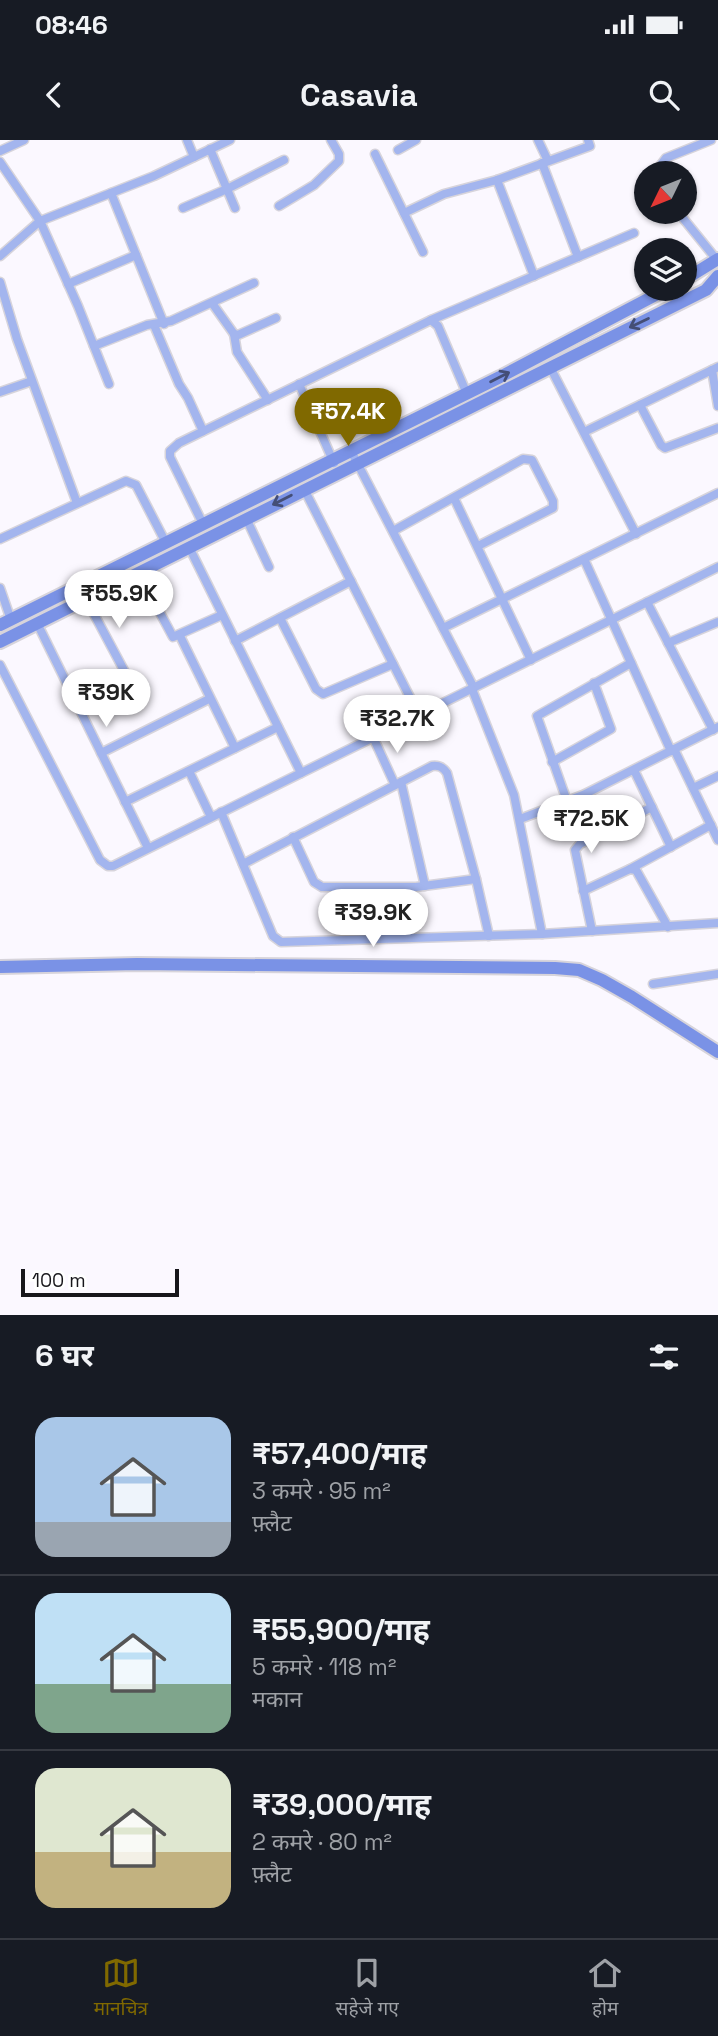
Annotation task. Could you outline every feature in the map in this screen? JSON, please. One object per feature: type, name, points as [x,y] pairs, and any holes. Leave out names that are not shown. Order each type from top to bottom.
[{"type":"street","points":[[0,151],[24,140]]},
{"type":"street","points":[[187,140],[194,157]]},
{"type":"street","points":[[0,256],[40,221],[230,140]]},
{"type":"street","points":[[279,206],[314,185],[339,161],[339,154],[331,140]]},
{"type":"street","points":[[398,150],[416,140]]},
{"type":"street","points":[[538,140],[578,257]]},
{"type":"street","points":[[404,213],[444,194],[497,180],[590,146],[588,140]]},
{"type":"street","points":[[664,161],[711,140]]},
{"type":"street","points":[[210,149],[235,208]]},
{"type":"street","points":[[375,154],[423,252]]},
{"type":"street","points":[[183,208],[284,160]]},
{"type":"street","points":[[0,162],[40,221],[109,384]]},
{"type":"street","points":[[497,180],[534,276]]},
{"type":"street","points":[[111,193],[136,255],[179,384],[203,431]]},
{"type":"street","points":[[688,224],[717,259],[697,272]]},
{"type":"street","points":[[204,524],[170,457],[170,451],[179,443],[431,320],[634,233]]},
{"type":"street","points":[[68,284],[136,255]]},
{"type":"street","points":[[0,588],[6,622],[204,524],[550,367],[706,290],[718,276]]},
{"type":"street","points":[[0,282],[32,381],[77,503]]},
{"type":"street","points":[[94,346],[159,324],[254,283]]},
{"type":"street","points":[[354,456],[644,301]]},
{"type":"street","points":[[212,303],[234,334],[237,352],[268,400]]},
{"type":"street","points":[[234,334],[238,335],[276,318]]},
{"type":"street","points":[[431,320],[438,326],[467,394]]},
{"type":"street","points":[[550,367],[636,534]]},
{"type":"street","points":[[584,432],[715,368],[718,406]]},
{"type":"street","points":[[0,392],[32,381]]},
{"type":"street","points":[[299,384],[336,465]]},
{"type":"street","points":[[640,405],[665,448],[718,428]]},
{"type":"street","points":[[354,456],[473,688],[510,779],[541,934]]},
{"type":"street","points":[[393,531],[528,459],[534,463],[554,505],[551,510],[478,546]]},
{"type":"street","points":[[0,642],[304,489],[336,465]]},
{"type":"street","points":[[0,539],[126,481],[132,481],[166,543]]},
{"type":"street","points":[[304,489],[419,715]]},
{"type":"street","points":[[443,628],[718,494]]},
{"type":"street","points":[[454,498],[531,660]]},
{"type":"street","points":[[246,518],[269,566]]},
{"type":"street","points":[[189,547],[301,773]]},
{"type":"street","points":[[584,559],[672,750],[718,840]]},
{"type":"street","points":[[0,665],[100,860],[113,866],[718,567]]},
{"type":"street","points":[[138,572],[171,635],[180,636],[222,615]]},
{"type":"street","points":[[235,641],[351,580]]},
{"type":"street","points":[[86,598],[127,676]]},
{"type":"street","points":[[520,819],[567,802],[715,728],[647,602]]},
{"type":"street","points":[[280,618],[316,689],[323,694],[393,664]]},
{"type":"street","points":[[668,643],[718,622]]},
{"type":"street","points":[[37,623],[148,848]]},
{"type":"street","points":[[180,636],[235,748]]},
{"type":"street","points":[[567,802],[537,716],[631,663]]},
{"type":"street","points":[[552,762],[611,729],[612,725],[594,683]]},
{"type":"street","points":[[101,753],[209,699]]},
{"type":"street","points":[[125,802],[278,727]]},
{"type":"street","points":[[373,737],[398,784],[425,886]]},
{"type":"street","points":[[243,864],[432,766],[444,768],[476,879],[489,936]]},
{"type":"street","points":[[634,770],[671,847]]},
{"type":"street","points":[[188,771],[211,817]]},
{"type":"street","points":[[693,788],[718,776]]},
{"type":"street","points":[[592,931],[575,854],[577,847],[652,807]]},
{"type":"street","points":[[221,812],[273,936],[281,942],[541,934],[718,923]]},
{"type":"street","points":[[583,891],[711,825]]},
{"type":"street","points":[[293,838],[318,886],[425,886],[476,879]]},
{"type":"street","points":[[630,869],[639,872],[668,927]]},
{"type":"street","points":[[0,967],[151,964],[579,970],[632,997],[718,1052]]},
{"type":"street","points":[[653,984],[718,974]]}]
